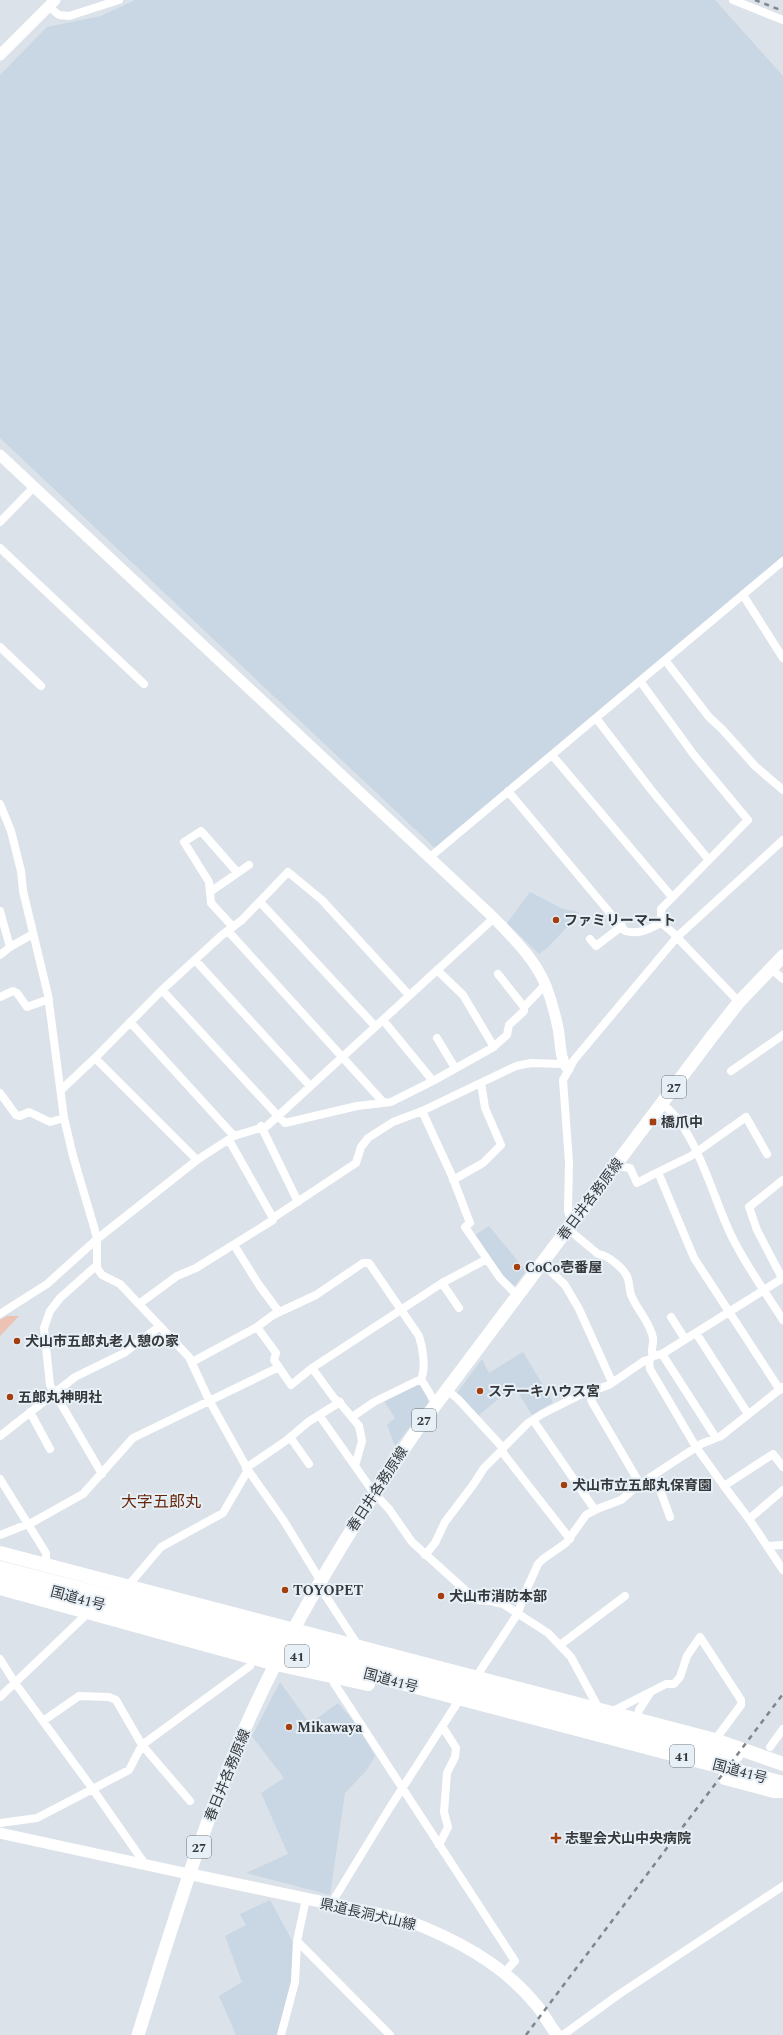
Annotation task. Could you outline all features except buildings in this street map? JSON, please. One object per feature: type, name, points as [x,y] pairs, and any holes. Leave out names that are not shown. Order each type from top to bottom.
[{"type":"highway","name":"41","points":[[0,1553],[294,1629]]},
{"type":"highway","name":"国道41号","points":[[0,1568],[15,1577],[581,1724],[783,1783]]},
{"type":"highway","name":"国道41号","points":[[0,1578],[15,1577]]},
{"type":"highway","points":[[0,1588],[276,1664],[334,1676],[455,1705],[774,1791],[783,1791]]},
{"type":"highway","points":[[294,1629],[715,1740],[783,1764]]},
{"type":"highway","name":"国道41号","points":[[581,1724],[783,1767]]},
{"type":"main road","name":"春日井各務原線","points":[[138,2035],[189,1874],[218,1796],[255,1707],[319,1582],[374,1493],[436,1404],[543,1264],[661,1103],[740,1002],[770,968],[783,956]]},
{"type":"main road","name":"県道長洞犬山線","points":[[189,1874],[403,1919],[436,1931],[473,1950],[504,1972],[538,2007],[557,2035]]},
{"type":"street","points":[[0,55],[52,3],[59,14],[69,16],[119,0]]},
{"type":"street","points":[[733,0],[783,20]]},
{"type":"street","points":[[0,455],[494,918],[525,951],[537,968],[545,985],[558,1027],[566,1066],[563,1080],[569,1162],[568,1211],[570,1226],[598,1254],[604,1254],[621,1269],[628,1278],[631,1297],[646,1319],[654,1340],[651,1352],[650,1369],[696,1447],[749,1519],[783,1570]]},
{"type":"street","points":[[0,522],[34,487]]},
{"type":"street","points":[[0,548],[144,684]]},
{"type":"street","points":[[430,857],[783,561]]},
{"type":"street","points":[[743,595],[783,658]]},
{"type":"street","points":[[0,647],[41,686]]},
{"type":"street","points":[[665,660],[709,717],[722,729],[755,766],[783,790]]},
{"type":"street","points":[[640,681],[694,755],[748,820],[661,910],[661,923],[678,938],[740,1002]]},
{"type":"street","points":[[596,718],[652,792],[710,860]]},
{"type":"street","points":[[552,755],[672,897]]},
{"type":"street","points":[[508,791],[625,931],[637,933],[661,923]]},
{"type":"street","points":[[0,804],[11,831],[21,871],[23,891],[49,999],[64,1118],[73,1156],[97,1239],[97,1268],[102,1275],[120,1284],[192,1362],[209,1400],[247,1469],[284,1521],[319,1582],[360,1647]]},
{"type":"street","points":[[237,872],[200,831],[184,842],[209,882],[211,903],[230,929],[383,1102]]},
{"type":"street","points":[[566,1066],[678,938],[783,840]]},
{"type":"street","points":[[210,892],[226,882],[237,872],[250,865]]},
{"type":"street","points":[[61,1090],[162,990],[260,902],[288,872],[322,900],[409,996]]},
{"type":"street","points":[[260,902],[375,1026]]},
{"type":"street","points":[[0,911],[10,947]]},
{"type":"street","points":[[0,1314],[47,1284],[97,1239],[197,1160],[232,1138],[261,1126],[267,1126],[494,918]]},
{"type":"street","points":[[590,939],[596,946],[622,926]]},
{"type":"street","points":[[0,955],[10,947],[33,934]]},
{"type":"street","points":[[195,960],[310,1086]]},
{"type":"street","points":[[770,968],[783,978]]},
{"type":"street","points":[[437,970],[463,995],[494,1047]]},
{"type":"street","points":[[498,974],[524,1007]]},
{"type":"street","points":[[162,990],[285,1123],[357,1106],[392,1102],[400,1099],[494,1047],[507,1035],[509,1025],[524,1011],[524,1007],[545,985]]},
{"type":"street","points":[[0,997],[13,991],[17,993],[27,1008],[49,999]]},
{"type":"street","points":[[383,1020],[433,1081]]},
{"type":"street","points":[[130,1022],[232,1138],[273,1218]]},
{"type":"street","points":[[731,1071],[783,1036]]},
{"type":"street","points":[[437,1038],[455,1068]]},
{"type":"street","points":[[95,1058],[197,1160]]},
{"type":"street","points":[[139,1304],[177,1276],[196,1268],[234,1245],[356,1163],[361,1147],[368,1138],[393,1122],[422,1111],[524,1063],[566,1066]]},
{"type":"street","points":[[454,1180],[483,1163],[501,1145],[485,1108],[481,1082]]},
{"type":"street","points":[[0,1093],[16,1115],[20,1116],[29,1112],[50,1122],[64,1118]]},
{"type":"street","points":[[661,1103],[670,1109],[681,1122],[696,1152],[733,1240],[783,1320]]},
{"type":"street","points":[[422,1111],[454,1180],[470,1223],[465,1227],[500,1278],[518,1296]]},
{"type":"street","points":[[615,1166],[630,1168],[637,1184],[696,1152],[746,1117],[767,1154]]},
{"type":"street","points":[[261,1126],[298,1202]]},
{"type":"street","points":[[331,1904],[455,1705],[476,1677],[518,1613],[538,1564],[570,1539],[586,1515],[622,1500],[640,1484],[652,1476],[696,1447],[716,1438],[781,1389],[728,1312],[694,1258],[658,1172]]},
{"type":"street","points":[[425,1555],[435,1543],[445,1522],[484,1468],[533,1420],[554,1406],[609,1385],[644,1361],[662,1354],[782,1278],[757,1230],[749,1207],[783,1180]]},
{"type":"street","points":[[234,1245],[279,1312]]},
{"type":"street","points":[[257,1327],[276,1353],[274,1360],[291,1384],[312,1368],[442,1283],[487,1259]]},
{"type":"street","points":[[192,1362],[257,1327],[279,1312],[316,1295],[363,1263],[369,1263],[401,1310],[421,1343],[423,1375],[421,1379],[374,1402],[352,1417]]},
{"type":"street","points":[[543,1264],[565,1285],[579,1310],[612,1382]]},
{"type":"street","points":[[97,1265],[60,1298],[46,1319],[44,1328],[50,1385],[102,1474]]},
{"type":"street","points":[[442,1283],[459,1308]]},
{"type":"street","points":[[671,1317],[686,1339]]},
{"type":"street","points":[[0,1436],[75,1377],[124,1353],[160,1326]]},
{"type":"street","points":[[696,1333],[748,1414]]},
{"type":"street","points":[[662,1354],[716,1438]]},
{"type":"street","points":[[0,1535],[45,1516],[75,1499],[102,1474],[133,1438],[279,1367]]},
{"type":"street","points":[[312,1368],[334,1398],[340,1402],[352,1417],[362,1434],[362,1441],[356,1466]]},
{"type":"street","points":[[421,1379],[436,1404]]},
{"type":"street","points":[[447,1390],[458,1399],[503,1449],[503,1453],[570,1539]]},
{"type":"street","points":[[589,1392],[592,1402],[640,1484]]},
{"type":"street","points":[[127,1587],[162,1546],[223,1514],[247,1469],[319,1415],[340,1402]]},
{"type":"street","points":[[30,1412],[50,1449]]},
{"type":"street","points":[[319,1415],[374,1493],[389,1509],[412,1542],[476,1600],[498,1602],[548,1633],[571,1657],[605,1711],[666,1684],[674,1684],[680,1677],[688,1656],[700,1637],[741,1700],[741,1705],[715,1740]]},
{"type":"street","points":[[533,1420],[596,1510]]},
{"type":"street","points":[[290,1437],[309,1464]]},
{"type":"street","points":[[724,1486],[773,1454],[783,1467]]},
{"type":"street","points":[[652,1476],[659,1487],[670,1518]]},
{"type":"street","points":[[0,1479],[46,1553],[46,1566]]},
{"type":"street","points":[[749,1519],[783,1490]]},
{"type":"street","points":[[767,1546],[783,1545]]},
{"type":"street","points":[[560,1645],[625,1596]]},
{"type":"street","points":[[0,1697],[89,1612]]},
{"type":"street","points":[[0,1660],[145,1864]]},
{"type":"street","points":[[0,1823],[37,1818],[129,1770],[142,1745],[250,1666]]},
{"type":"street","points":[[334,1676],[334,1683],[515,1961],[504,1972]]},
{"type":"street","points":[[637,1719],[639,1710],[650,1692]]},
{"type":"street","points":[[43,1721],[79,1696],[109,1697],[116,1700],[142,1745],[190,1801]]},
{"type":"street","points":[[439,1845],[448,1827],[444,1812],[447,1773],[455,1758],[456,1748],[442,1726]]},
{"type":"street","points":[[770,1747],[783,1729]]},
{"type":"street","points":[[0,1833],[189,1874]]},
{"type":"street","points":[[563,2035],[618,1995],[783,1886]]},
{"type":"street","points":[[281,2035],[295,1982],[297,1941],[306,1899]]},
{"type":"street","points":[[297,1941],[390,2035]]},
{"type":"shaded area","points":[[135,0],[715,0],[783,76],[783,557],[435,848],[0,438],[0,75],[47,27],[101,16]]},
{"type":"shaded area","points":[[530,892],[563,909],[579,912],[572,922],[547,948],[539,954],[507,923]]},
{"type":"shaded area","points":[[489,1226],[526,1271],[513,1288],[502,1277],[474,1236]]},
{"type":"shaded area","points":[[7,1316],[19,1316],[0,1336],[0,1320]]},
{"type":"shaded area","points":[[523,1352],[553,1402],[532,1415],[514,1386],[478,1416],[457,1393],[482,1359],[489,1373]]},
{"type":"shaded area","points":[[419,1383],[427,1395],[428,1403],[395,1446],[387,1425],[395,1418],[384,1401]]},
{"type":"shaded area","name":"Mikawaya","points":[[280,1682],[310,1724],[338,1703],[357,1725],[375,1756],[366,1771],[345,1793],[330,1895],[246,1873],[288,1854],[261,1793],[284,1778],[252,1736]]},
{"type":"shaded area","points":[[270,1900],[293,1942],[291,1981],[279,2035],[236,2035],[219,1996],[242,1982],[225,1936],[246,1925],[240,1914]]},
{"type":"railway","points":[[755,0],[783,11]]},
{"type":"railway","points":[[526,2035],[783,1694]]},
{"type":"place","name":"ファミリーマート","points":[[556,920]]},
{"type":"place","name":"橋爪中","points":[[653,1122]]},
{"type":"place","name":"CoCo壱番屋","points":[[517,1267]]},
{"type":"place","name":"犬山市五郎丸老人憩の家","points":[[17,1341]]},
{"type":"place","name":"ステーキハウス宮","points":[[480,1391]]},
{"type":"place","name":"五郎丸神明社","points":[[10,1397]]},
{"type":"place","name":"犬山市立五郎丸保育園","points":[[564,1485]]},
{"type":"place","name":"TOYOPET","points":[[285,1590]]},
{"type":"place","name":"犬山市消防本部","points":[[441,1596]]},
{"type":"place","name":"Mikawaya","points":[[289,1727]]},
{"type":"place","name":"志聖会犬山中央病院","points":[[556,1838]]},
{"type":"district","name":"大字五郎丸","points":[[161,1501]]}]
